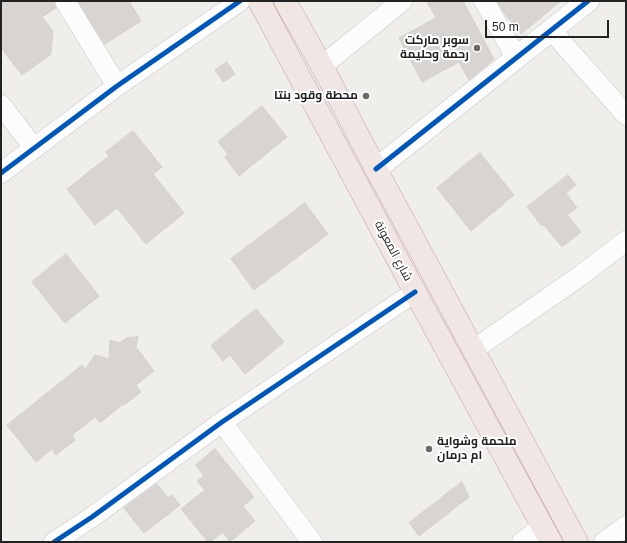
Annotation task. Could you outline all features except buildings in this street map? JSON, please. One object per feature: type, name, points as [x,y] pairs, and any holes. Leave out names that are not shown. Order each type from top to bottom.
[{"type":"highway","name":"شارع المعونة","points":[[259,1],[547,534]]},
{"type":"highway","name":"شارع المعونة","points":[[284,1],[322,66],[576,542]]},
{"type":"street","points":[[65,1],[117,86]]},
{"type":"street","points":[[1,173],[117,86],[240,1]]},
{"type":"street","points":[[322,66],[402,1]]},
{"type":"street","points":[[484,1],[516,57]]},
{"type":"street","points":[[376,169],[588,1]]},
{"type":"street","points":[[551,30],[626,115]]},
{"type":"street","points":[[1,105],[34,148]]},
{"type":"street","points":[[473,350],[580,276],[626,241]]},
{"type":"street","points":[[54,542],[92,517],[222,422],[415,292]]},
{"type":"street","points":[[222,422],[312,542]]},
{"type":"street","points":[[604,542],[626,526]]},
{"type":"street","points":[[522,542],[547,534]]},
{"type":"cycle path","points":[[1,173],[117,86],[240,1]]},
{"type":"cycle path","points":[[376,169],[588,1]]},
{"type":"cycle path","points":[[54,542],[92,517],[222,422],[415,292]]},
{"type":"place","name":"سوبر ماركت رحمة وحليمة","points":[[477,48]]},
{"type":"place","name":"محطة وقود بنتا","points":[[366,96]]},
{"type":"place","name":"ملحمة وشواية ام درمان","points":[[429,449]]}]
